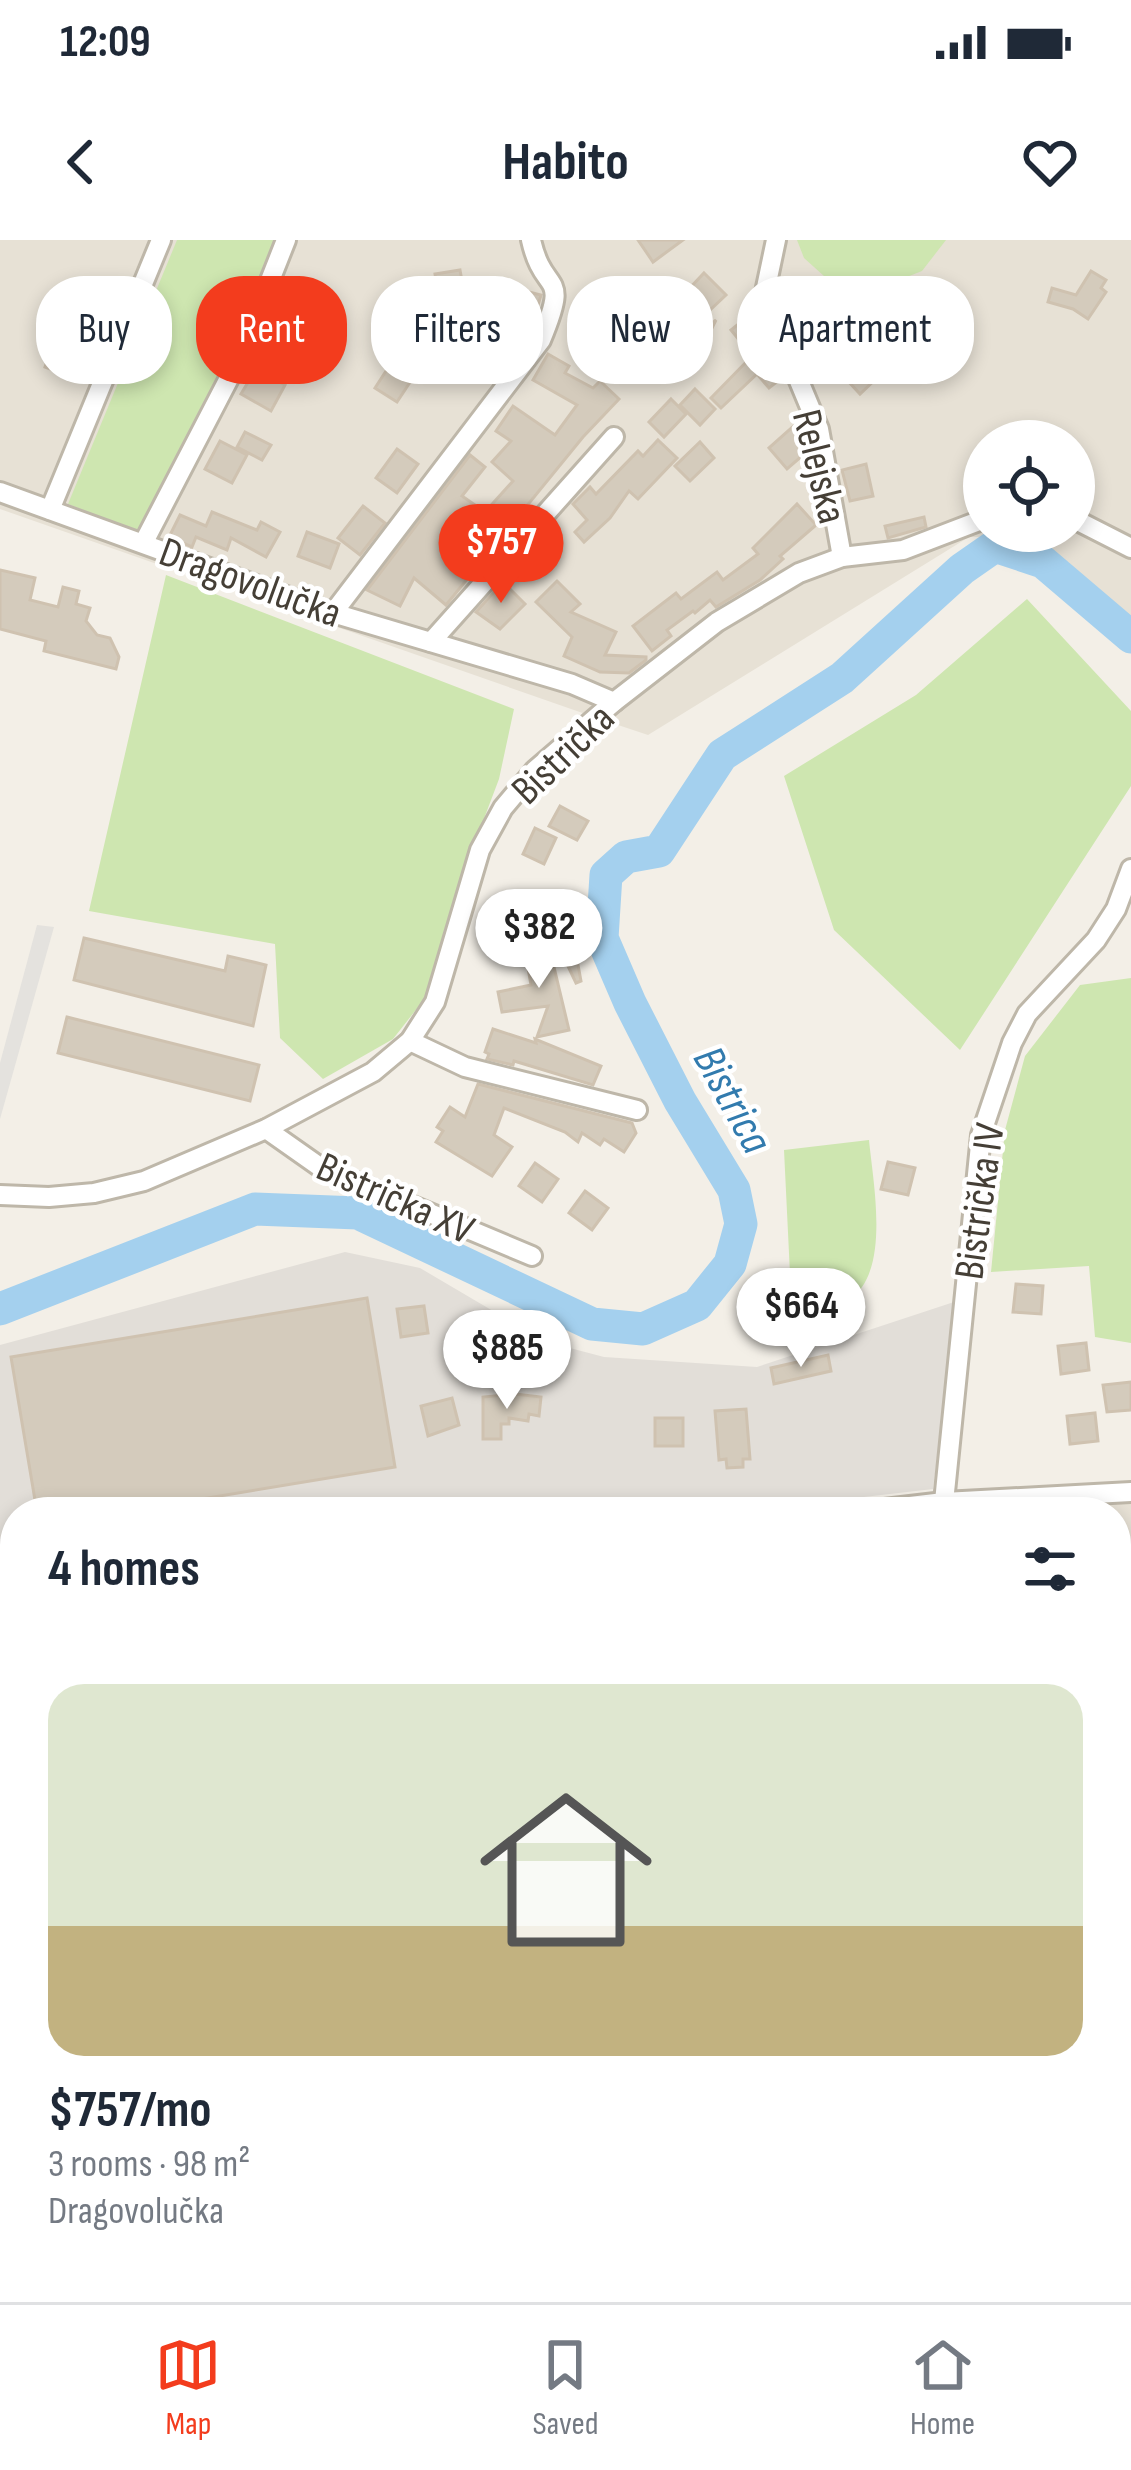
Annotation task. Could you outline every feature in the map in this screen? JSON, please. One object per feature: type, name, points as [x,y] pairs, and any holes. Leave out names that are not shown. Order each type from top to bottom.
[{"type":"street","points":[[50,510],[161,240]]},
{"type":"street","points":[[144,542],[239,359],[286,240]]},
{"type":"street","points":[[333,613],[541,340],[557,291],[537,261],[531,240]]},
{"type":"street","name":"Relejska","points":[[776,240],[764,297],[819,429],[842,557]]},
{"type":"street","points":[[431,642],[614,437]]},
{"type":"street","name":"Dragovolučka","points":[[0,492],[333,613],[572,684],[614,702]]},
{"type":"street","name":"Bistrička","points":[[0,1195],[94,1193],[144,1181],[266,1129],[373,1072],[410,1041],[435,1002],[480,850],[503,808],[536,770],[717,622],[799,573],[842,557],[903,550],[963,527]]},
{"type":"street","points":[[1095,530],[1131,548]]},
{"type":"street","points":[[572,684],[595,719]]},
{"type":"street","name":"Bistrička IV","points":[[945,1497],[981,1135],[1012,1042],[1027,1013],[1096,940],[1116,909],[1131,869]]},
{"type":"street","points":[[410,1041],[465,1067],[637,1110]]},
{"type":"street","name":"Bistrička XV","points":[[266,1129],[320,1167],[532,1256]]},
{"type":"street","points":[[1038,1497],[1131,1492]]},
{"type":"shaded area","points":[[0,240],[1131,240],[1131,619],[1043,552],[1095,552],[1095,420],[963,420],[963,541],[648,735],[0,509]]},
{"type":"shaded area","points":[[37,925],[54,927],[0,1119],[0,1063]]},
{"type":"shaded area","points":[[345,1252],[420,1268],[510,1321],[513,1333],[604,1357],[757,1367],[957,1301],[933,1489],[863,1497],[0,1497],[0,1345]]},
{"type":"green space","points":[[177,240],[277,240],[263,276],[196,276],[196,384],[215,384],[141,533],[68,504],[118,384],[172,384],[172,276],[162,276]]},
{"type":"green space","points":[[797,240],[946,240],[922,271],[909,276],[824,276],[804,258]]},
{"type":"green space","points":[[166,575],[514,709],[499,779],[463,874],[426,997],[393,1039],[323,1079],[280,1038],[275,944],[89,911]]},
{"type":"green space","points":[[1027,599],[1131,711],[1131,786],[960,1050],[834,930],[784,776],[916,695]]},
{"type":"green space","points":[[1131,978],[1131,1343],[1095,1337],[1089,1266],[991,1272],[1005,1130],[1025,1056],[1080,985]]},
{"type":"green space","points":[[869,1140],[876,1203],[870,1271],[847,1301],[792,1315],[784,1150]]},
{"type":"building","points":[[638,240],[683,240],[653,262]]},
{"type":"building","points":[[460,270],[461,276],[435,276]]},
{"type":"building","points":[[1091,271],[1106,280],[1101,288],[1106,292],[1088,319],[1048,302],[1052,288],[1076,295]]},
{"type":"building","points":[[713,282],[726,295],[713,307]]},
{"type":"building","points":[[548,354],[567,365],[567,384],[593,388],[603,384],[619,399],[446,605],[414,578],[400,606],[367,590],[470,455],[485,467],[462,496],[485,512],[513,481],[492,462],[511,441],[496,431],[513,406],[555,435],[577,405],[540,384]]},
{"type":"building","points":[[737,371],[737,384],[746,384],[721,408],[711,398]]},
{"type":"building","points":[[247,384],[285,385],[271,411],[241,394]]},
{"type":"building","points":[[378,384],[409,384],[397,402],[375,388]]},
{"type":"building","points":[[851,384],[870,384],[860,394]]},
{"type":"building","points":[[695,389],[715,409],[700,425],[680,405]]},
{"type":"building","points":[[671,399],[686,414],[664,437],[649,422]]},
{"type":"building","points":[[796,424],[809,450],[787,469],[769,448]]},
{"type":"building","points":[[245,432],[271,445],[262,460],[237,447]]},
{"type":"building","points":[[658,440],[677,458],[638,499],[629,491],[610,518],[584,542],[575,532],[587,520],[573,504],[590,487],[596,494],[638,451],[643,456]]},
{"type":"building","points":[[220,441],[247,455],[232,483],[205,469]]},
{"type":"building","points":[[700,442],[714,458],[690,481],[675,466]]},
{"type":"building","points":[[397,449],[418,464],[397,493],[376,478]]},
{"type":"building","points":[[866,464],[873,496],[850,501],[842,470]]},
{"type":"building","points":[[797,504],[816,525],[780,556],[783,559],[760,580],[716,607],[710,600],[693,611],[667,630],[671,636],[652,651],[633,626],[676,593],[681,599],[717,572],[723,580],[758,554],[753,548]]},
{"type":"building","points":[[363,506],[385,523],[360,555],[338,538]]},
{"type":"building","points":[[212,512],[257,530],[261,522],[280,532],[266,557],[231,538],[227,550],[196,537],[192,547],[169,537],[180,515],[206,526]]},
{"type":"building","points":[[924,517],[926,527],[888,538],[885,526]]},
{"type":"building","points":[[307,532],[339,544],[330,568],[298,556]]},
{"type":"building","points":[[0,570],[35,578],[30,600],[58,607],[63,587],[79,591],[76,604],[90,608],[86,621],[97,635],[110,638],[119,657],[116,669],[44,651],[46,641],[0,629]]},
{"type":"building","points":[[557,581],[580,604],[571,612],[616,632],[605,655],[646,660],[629,673],[600,672],[564,656],[572,637],[536,602]]},
{"type":"building","points":[[503,582],[525,604],[500,629],[476,612]]},
{"type":"building","points":[[560,806],[588,821],[577,840],[549,826]]},
{"type":"building","points":[[535,828],[556,838],[544,864],[523,854]]},
{"type":"building","points":[[84,938],[225,971],[228,956],[266,965],[253,1026],[74,980]]},
{"type":"building","points":[[573,938],[581,981],[576,983],[556,941]]},
{"type":"building","points":[[548,942],[569,1030],[537,1037],[548,1006],[502,1012],[498,992],[531,985],[524,946]]},
{"type":"building","points":[[67,1017],[259,1065],[250,1101],[58,1053]]},
{"type":"building","points":[[493,1029],[536,1043],[535,1039],[601,1066],[593,1085],[514,1061],[513,1065],[487,1059]]},
{"type":"building","points":[[478,1084],[632,1123],[636,1133],[624,1152],[604,1139],[600,1145],[582,1133],[578,1142],[565,1132],[504,1108],[494,1135],[512,1147],[492,1176],[436,1142],[443,1131],[437,1127],[450,1107],[465,1117]]},
{"type":"building","points":[[888,1162],[915,1168],[908,1195],[881,1189]]},
{"type":"building","points":[[535,1163],[558,1179],[542,1202],[519,1186]]},
{"type":"building","points":[[585,1191],[608,1208],[592,1230],[569,1213]]},
{"type":"building","points":[[1016,1284],[1043,1286],[1041,1314],[1013,1312]]},
{"type":"building","points":[[367,1298],[395,1467],[214,1497],[34,1497],[11,1357]]},
{"type":"building","points":[[424,1306],[428,1333],[401,1337],[397,1309]]},
{"type":"building","points":[[1086,1343],[1089,1370],[1061,1374],[1058,1346]]},
{"type":"building","points":[[828,1355],[831,1371],[774,1384],[771,1368]]},
{"type":"building","points":[[1131,1382],[1131,1410],[1107,1412],[1103,1385]]},
{"type":"building","points":[[483,1397],[541,1397],[539,1416],[529,1414],[528,1421],[509,1418],[509,1424],[501,1424],[501,1439],[483,1439]]},
{"type":"building","points":[[452,1398],[459,1425],[428,1436],[421,1406]]},
{"type":"building","points":[[746,1409],[750,1459],[743,1459],[743,1467],[727,1468],[726,1459],[719,1460],[715,1411]]},
{"type":"building","points":[[1095,1413],[1098,1441],[1070,1444],[1067,1416]]},
{"type":"building","points":[[655,1418],[683,1418],[683,1446],[655,1446]]},
{"type":"waterway","name":"Bistrica","points":[[0,1309],[255,1209],[358,1213],[592,1324],[643,1329],[697,1305],[730,1264],[741,1224],[734,1190],[680,1101],[602,938],[606,875],[626,857],[659,851],[722,755],[842,678],[962,569],[995,546],[1043,562],[1131,637]]}]
